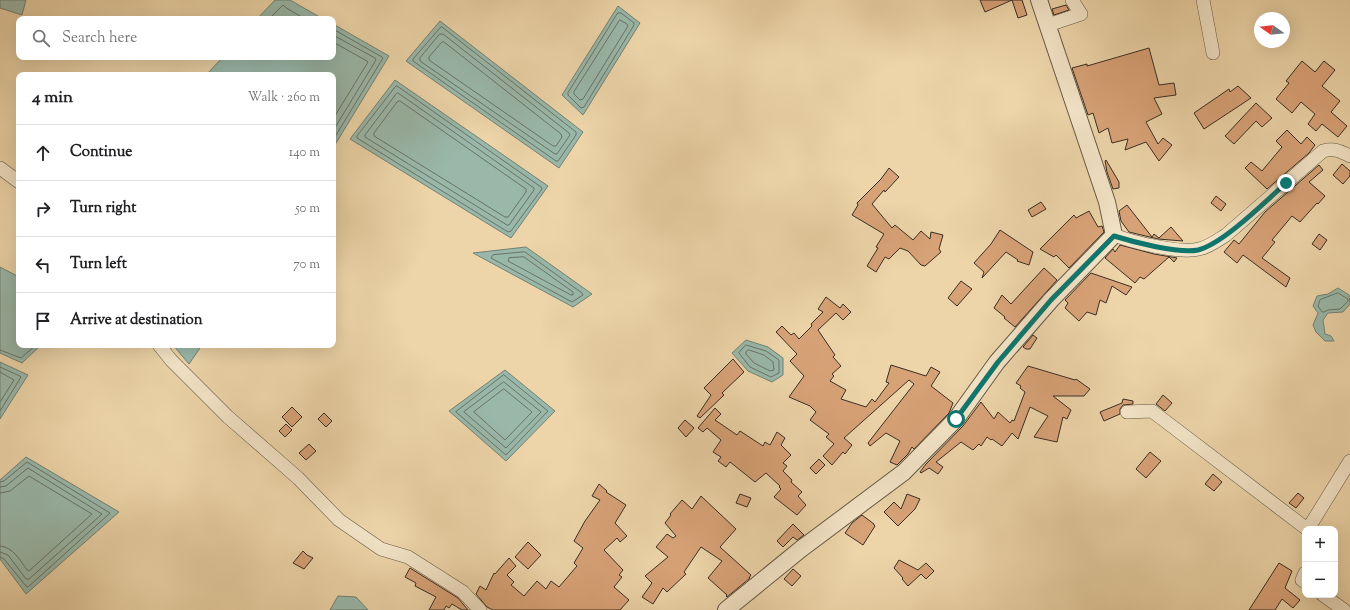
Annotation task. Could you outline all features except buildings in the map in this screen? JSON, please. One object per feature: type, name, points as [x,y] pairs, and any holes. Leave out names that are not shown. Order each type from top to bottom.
[{"type":"street","points":[[1039,0],[1107,202],[1114,236]]},
{"type":"street","points":[[1048,26],[1081,14],[1072,0]]},
{"type":"street","points":[[1203,0],[1213,53]]},
{"type":"street","points":[[1114,236],[1130,241],[1170,248],[1192,250],[1200,249],[1226,235],[1323,151],[1338,150],[1350,156]]},
{"type":"street","points":[[0,168],[16,180]]},
{"type":"street","points":[[726,610],[802,549],[904,472],[956,419],[998,362],[1051,300],[1114,236]]},
{"type":"street","points":[[161,348],[171,360],[228,417],[298,478],[339,520],[381,549],[408,557],[463,592],[480,610]]},
{"type":"street","points":[[1127,412],[1152,411],[1304,526]]},
{"type":"street","points":[[1310,526],[1350,461]]},
{"type":"street","points":[[1327,598],[1344,610]]},
{"type":"water","points":[[0,0],[26,0],[22,15],[0,8]]},
{"type":"water","points":[[275,0],[290,0],[318,16],[260,16]]},
{"type":"water","points":[[618,6],[640,23],[583,115],[562,95]]},
{"type":"water","points":[[440,21],[583,132],[559,168],[406,61]]},
{"type":"water","points":[[336,26],[389,56],[336,143],[336,72],[209,72],[220,60],[336,60]]},
{"type":"water","points":[[395,80],[548,186],[511,238],[350,139]]},
{"type":"water","points":[[526,247],[592,294],[573,307],[473,253]]},
{"type":"water","points":[[0,267],[16,275],[16,348],[38,348],[22,363],[0,353]]},
{"type":"water","points":[[1338,288],[1349,295],[1350,304],[1343,312],[1328,313],[1323,320],[1325,334],[1331,336],[1334,341],[1325,341],[1316,332],[1313,325],[1318,313],[1313,306],[1317,296],[1328,294]]},
{"type":"water","points":[[746,340],[768,347],[783,358],[783,375],[772,382],[748,371],[732,353]]},
{"type":"water","points":[[176,348],[200,348],[189,364]]},
{"type":"water","points":[[0,362],[28,375],[0,419]]},
{"type":"water","points":[[505,370],[555,411],[506,461],[449,411]]},
{"type":"water","points":[[26,457],[119,512],[26,594],[0,559],[0,480]]},
{"type":"water","points":[[338,596],[356,597],[368,610],[330,610]]},
{"type":"route","points":[[956,419],[998,362],[1051,300],[1114,236],[1130,241],[1170,248],[1192,250],[1200,249],[1226,235],[1286,183]]}]
